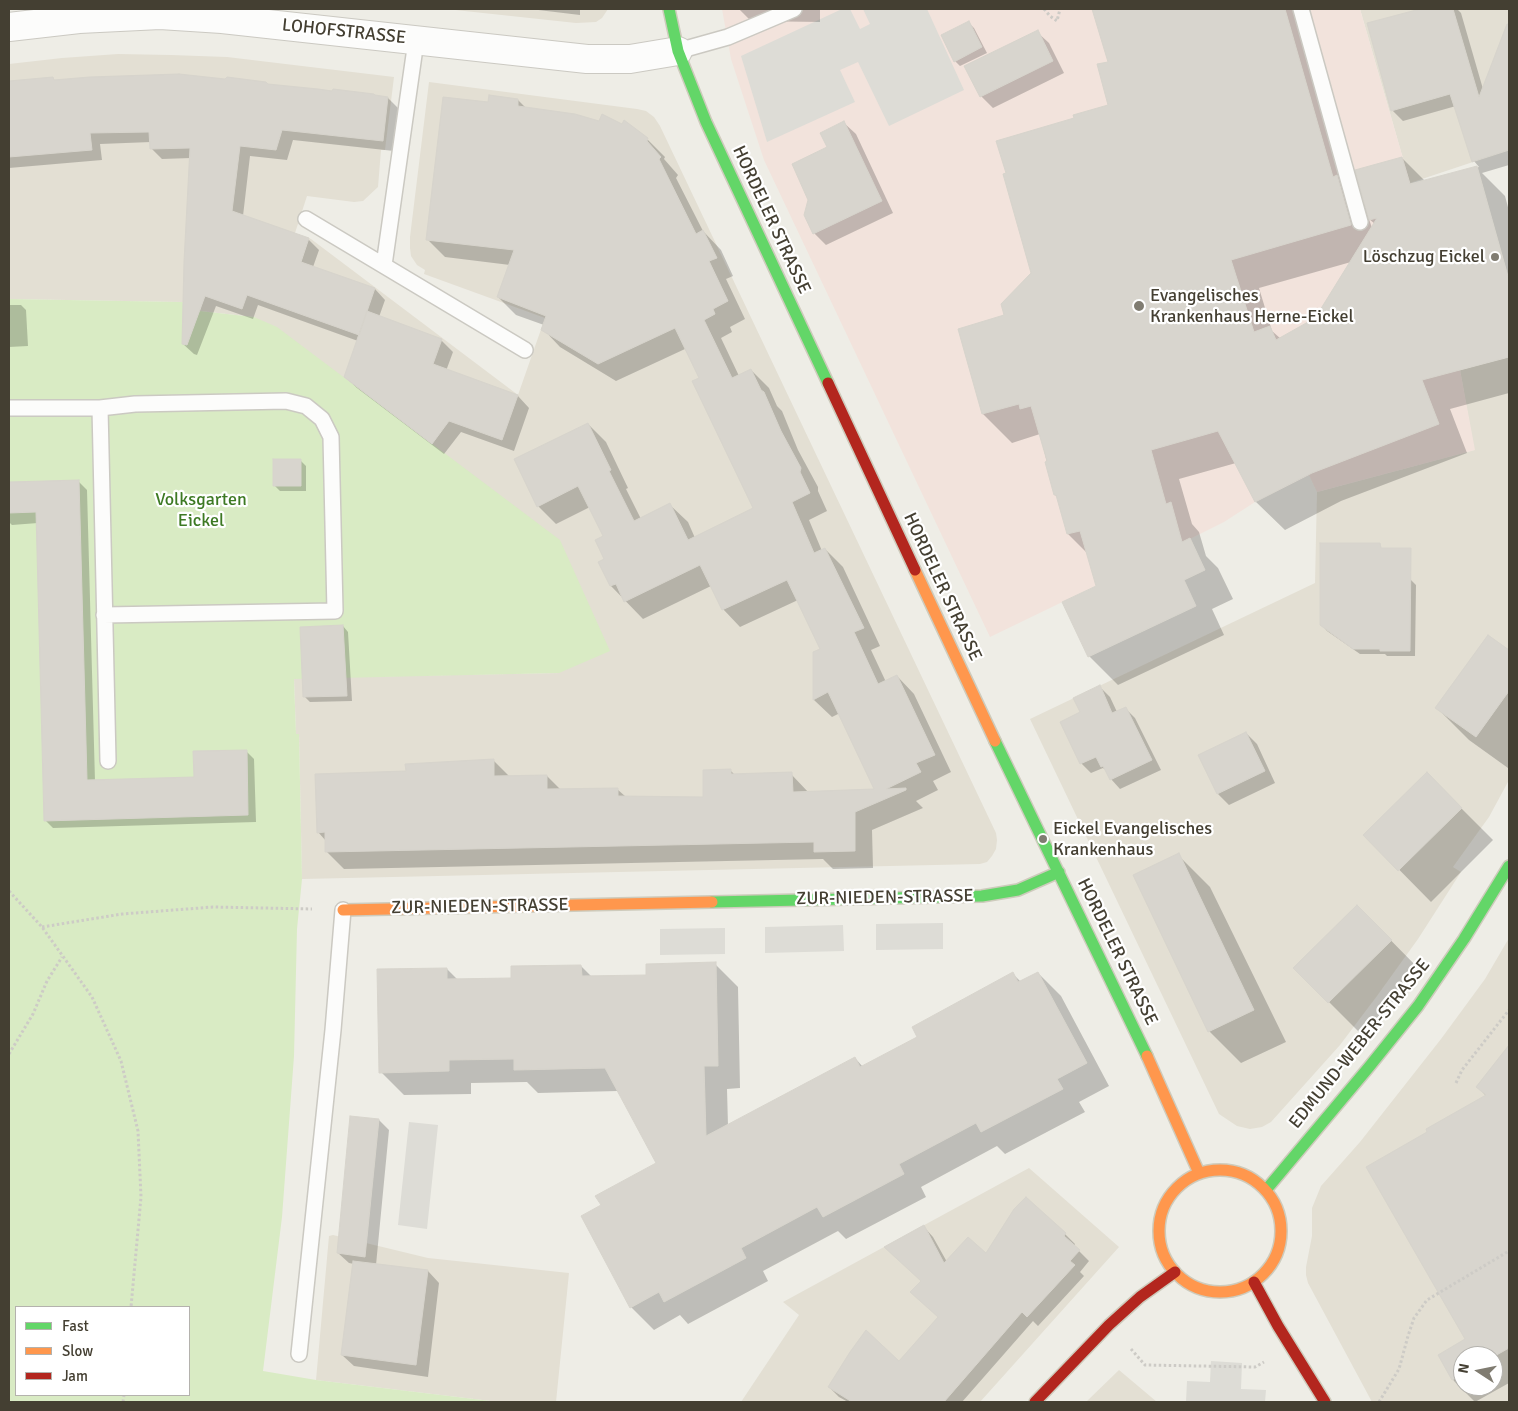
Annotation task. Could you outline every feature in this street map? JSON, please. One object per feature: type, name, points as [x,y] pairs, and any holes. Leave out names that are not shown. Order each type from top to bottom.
[{"type":"street","name":"HORDELER STRASSE","points":[[669,9],[678,51],[710,131],[982,713],[1156,1074],[1199,1173]]},
{"type":"street","name":"LOHOFSTRASSE","points":[[9,27],[79,19],[160,15],[222,19],[587,59],[630,60],[678,51]]},
{"type":"street","name":"EDMUND-WEBER-STRASSE","points":[[1266,1190],[1418,1006],[1464,939],[1509,866]]},
{"type":"street","name":"ZUR-NIEDEN-STRASSE","points":[[343,910],[982,896],[1018,890],[1060,872]]},
{"type":"street","points":[[1223,1170],[1247,1176],[1266,1190],[1278,1213],[1281,1239],[1272,1263],[1254,1282],[1234,1291],[1213,1292],[1192,1286],[1175,1272],[1160,1246],[1160,1216],[1174,1190],[1199,1173],[1223,1170]]},
{"type":"street","points":[[1035,1402],[1110,1325],[1140,1298],[1175,1272]]},
{"type":"street","points":[[1254,1282],[1324,1402]]},
{"type":"lane","points":[[678,51],[728,37],[794,9]]},
{"type":"lane","points":[[1301,9],[1360,222]]},
{"type":"lane","points":[[384,266],[416,40]]},
{"type":"lane","points":[[306,218],[525,350]]},
{"type":"lane","points":[[9,408],[100,408],[135,404],[286,401],[306,406],[322,419],[331,437],[335,611],[104,615]]},
{"type":"lane","points":[[100,408],[108,760]]},
{"type":"lane","points":[[299,1354],[343,910]]},
{"type":"path","points":[[1044,9],[1050,16],[1058,20],[1060,9]]},
{"type":"path","points":[[9,891],[42,927],[92,998],[121,1061],[138,1131],[141,1197],[131,1306]]},
{"type":"path","points":[[42,927],[122,914],[213,907],[343,910]]},
{"type":"path","points":[[9,1054],[33,1014],[47,981],[62,957]]},
{"type":"path","points":[[1456,1083],[1462,1070],[1509,1010]]},
{"type":"path","points":[[1379,1402],[1399,1370],[1414,1318],[1427,1300],[1509,1251]]},
{"type":"path","points":[[1110,1325],[1146,1364],[1255,1367],[1290,1346]]},
{"type":"shaded area","points":[[446,9],[608,9],[602,18],[596,22],[576,23]]},
{"type":"shaded area","name":"Evangelisches Krankenhaus Herne-Eickel","points":[[722,9],[1360,9],[1453,332],[1475,450],[1317,492],[1309,475],[1255,502],[1224,522],[990,637],[764,160],[731,59]]},
{"type":"shaded area","points":[[842,9],[850,9],[860,29],[870,24],[863,9],[927,9],[964,90],[889,126],[858,62],[840,70],[855,102],[767,142],[741,56]]},
{"type":"shaded area","points":[[1360,9],[1509,9],[1509,150],[1410,183]]},
{"type":"shaded area","points":[[118,54],[227,57],[394,77],[385,150],[381,150],[378,187],[363,201],[354,202],[307,196],[295,233],[311,239],[518,395],[545,318],[424,274],[425,270],[417,265],[411,256],[410,237],[429,82],[637,109],[646,111],[654,117],[660,126],[996,833],[996,849],[987,862],[980,864],[302,879],[299,735],[296,734],[294,678],[559,673],[432,444],[372,398],[254,317],[200,311],[201,306],[182,302],[9,299],[9,64]]},
{"type":"shaded area","points":[[1509,357],[1509,780],[1489,817],[1453,867],[1461,872],[1418,939],[1340,1045],[1271,1122],[1262,1127],[1250,1129],[1237,1126],[1219,1114],[1030,719],[1315,583],[1317,492],[1474,450],[1460,370]]},
{"type":"shaded area","points":[[943,923],[943,949],[876,950],[876,924]]},
{"type":"shaded area","points":[[843,925],[844,951],[765,953],[765,927]]},
{"type":"shaded area","points":[[725,928],[725,954],[660,955],[660,929]]},
{"type":"shaded area","points":[[1509,938],[1509,1402],[1372,1402],[1308,1283],[1306,1267],[1312,1236],[1312,1208],[1321,1186],[1360,1142],[1441,1039],[1485,979]]},
{"type":"shaded area","points":[[409,1122],[438,1125],[427,1229],[398,1225]]},
{"type":"shaded area","points":[[1029,1168],[1119,1247],[980,1402],[741,1402],[799,1315],[783,1302]]},
{"type":"shaded area","points":[[333,1235],[428,1258],[569,1273],[556,1402],[499,1402],[316,1380],[329,1236]]},
{"type":"shaded area","points":[[1211,1361],[1242,1363],[1241,1389],[1266,1390],[1265,1402],[1186,1402],[1187,1381],[1210,1382]]},
{"type":"shaded area","points":[[1119,1370],[1157,1402],[1086,1402]]},
{"type":"green space","name":"Volksgarten Eickel","points":[[9,299],[182,302],[201,306],[200,311],[254,317],[277,327],[560,540],[610,651],[559,673],[294,679],[296,734],[299,734],[302,879],[297,929],[294,1056],[282,1217],[263,1371],[316,1380],[499,1402],[9,1402]]},
{"type":"building","points":[[1092,9],[1285,9],[1333,177],[1337,175],[1351,225],[1231,260],[1254,332],[1270,326],[1276,340],[1317,315],[1377,218],[1369,220],[1355,170],[1402,157],[1410,184],[1477,166],[1509,280],[1509,357],[1422,380],[1439,424],[1312,473],[1255,502],[1218,431],[1151,450],[1166,504],[1171,502],[1182,542],[1190,538],[1205,570],[1184,580],[1196,606],[1088,657],[1062,602],[1096,586],[1080,531],[1067,534],[1056,495],[1054,495],[1045,462],[1047,461],[1031,406],[1020,409],[1019,404],[982,414],[958,329],[1004,315],[1001,304],[1031,273],[1003,174],[1006,173],[996,141],[1074,118],[1073,115],[1108,105],[1097,64],[1108,62]]},
{"type":"building","points":[[1420,9],[1453,9],[1479,97],[1507,24],[1509,24],[1509,150],[1472,162],[1450,94],[1391,111],[1367,23]]},
{"type":"building","points":[[969,21],[982,47],[954,62],[941,35]]},
{"type":"building","points":[[1038,30],[1053,61],[980,97],[964,66]]},
{"type":"building","points":[[179,74],[225,79],[227,77],[266,82],[268,84],[332,91],[333,89],[388,97],[383,141],[282,130],[276,150],[240,146],[232,211],[309,238],[301,262],[375,288],[359,335],[247,295],[242,309],[205,296],[187,345],[182,344],[190,148],[150,149],[149,132],[90,133],[92,150],[9,157],[9,81],[53,77],[54,80]]},
{"type":"building","points":[[489,95],[518,99],[518,106],[575,114],[599,121],[602,114],[622,124],[624,120],[648,138],[647,141],[661,157],[659,159],[696,234],[703,230],[717,258],[709,261],[728,301],[713,309],[715,314],[704,320],[732,378],[751,369],[761,390],[764,392],[781,431],[801,468],[800,472],[810,493],[792,502],[814,553],[825,548],[864,628],[854,632],[878,684],[897,675],[935,755],[916,763],[921,772],[886,789],[906,788],[906,790],[855,812],[855,851],[814,852],[814,842],[325,852],[325,832],[317,833],[315,774],[406,771],[405,764],[494,759],[494,776],[547,775],[547,789],[618,788],[618,796],[703,797],[703,770],[731,769],[731,774],[792,772],[793,792],[874,789],[828,692],[813,700],[813,652],[820,649],[787,580],[722,610],[700,565],[624,602],[616,584],[610,586],[598,562],[604,559],[595,540],[603,536],[578,486],[537,507],[514,459],[588,423],[634,521],[670,503],[688,540],[753,508],[692,381],[699,378],[675,328],[598,364],[541,330],[546,316],[497,297],[514,250],[426,240],[443,97],[488,102]]},
{"type":"building","points":[[844,121],[882,201],[813,234],[804,215],[808,200],[792,164],[827,147],[820,133]]},
{"type":"building","points":[[367,311],[442,339],[433,364],[518,395],[502,440],[449,421],[432,444],[344,377]]},
{"type":"building","points":[[273,459],[301,459],[301,486],[273,486]]},
{"type":"building","points":[[79,480],[87,780],[194,777],[193,751],[247,750],[248,815],[44,821],[36,512],[9,513],[9,482]]},
{"type":"building","points":[[1320,543],[1380,543],[1381,548],[1411,548],[1410,651],[1353,649],[1320,625]]},
{"type":"building","points":[[343,625],[347,696],[303,697],[300,627]]},
{"type":"building","points":[[1488,635],[1509,650],[1509,691],[1476,737],[1435,708]]},
{"type":"building","points":[[1100,685],[1112,713],[1126,707],[1152,760],[1110,780],[1096,757],[1080,764],[1060,722],[1080,712],[1073,698]]},
{"type":"building","points":[[1246,732],[1265,771],[1217,794],[1198,755]]},
{"type":"building","points":[[1427,772],[1462,808],[1398,871],[1363,835]]},
{"type":"building","points":[[1179,853],[1254,1010],[1208,1032],[1133,875]]},
{"type":"building","points":[[1357,905],[1392,940],[1328,1003],[1293,968]]},
{"type":"building","points":[[716,962],[718,1066],[704,1066],[706,1136],[855,1057],[860,1067],[917,1037],[912,1027],[1013,972],[1018,982],[1038,972],[1087,1063],[1057,1079],[1063,1089],[981,1132],[976,1123],[899,1164],[904,1174],[823,1217],[817,1207],[741,1248],[746,1258],[664,1302],[659,1292],[630,1308],[581,1216],[601,1205],[595,1196],[656,1163],[605,1068],[514,1070],[514,1059],[449,1060],[449,1071],[379,1073],[377,969],[447,968],[447,979],[511,978],[511,966],[581,965],[582,976],[646,975],[646,964]]},
{"type":"building","points":[[1509,1045],[1509,1348],[1503,1351],[1503,1346],[1453,1346],[1465,1339],[1366,1167],[1427,1132],[1426,1129],[1486,1095],[1476,1087]]},
{"type":"building","points":[[350,1116],[379,1119],[365,1257],[337,1253]]},
{"type":"building","points":[[1026,1197],[1066,1233],[1064,1236],[1080,1250],[1070,1261],[1075,1265],[1027,1317],[1022,1312],[944,1402],[852,1402],[828,1387],[866,1330],[899,1361],[938,1317],[910,1292],[921,1281],[884,1247],[924,1225],[944,1263],[968,1237],[986,1253],[1014,1209]]},
{"type":"building","points":[[353,1261],[428,1270],[416,1365],[341,1355]]},
{"type":"building","points":[[1453,1346],[1453,1379],[1452,1380],[1438,1355]]},
{"type":"traffic: fast","points":[[669,9],[678,51],[706,122],[828,383]]},
{"type":"traffic: fast","points":[[995,741],[1147,1056]]},
{"type":"traffic: fast","points":[[1266,1190],[1418,1006],[1464,939],[1509,866]]},
{"type":"traffic: fast","points":[[712,902],[982,896],[1018,890],[1059,872]]},
{"type":"traffic: slow","points":[[915,570],[995,741]]},
{"type":"traffic: slow","points":[[343,910],[712,902]]},
{"type":"traffic: slow","points":[[1147,1056],[1199,1173]]},
{"type":"traffic: slow","points":[[1220,1170],[1243,1175],[1263,1188],[1276,1208],[1281,1231],[1276,1254],[1263,1274],[1243,1287],[1220,1292],[1197,1287],[1177,1274],[1164,1254],[1159,1231],[1164,1208],[1177,1188],[1197,1175],[1220,1170]]},
{"type":"traffic: jam","points":[[828,383],[915,570]]},
{"type":"traffic: jam","points":[[1035,1402],[1109,1325],[1140,1297],[1175,1272]]},
{"type":"traffic: jam","points":[[1254,1282],[1278,1326],[1325,1402]]},
{"type":"place","name":"Löschzug Eickel","points":[[1495,257]]},
{"type":"place","name":"Evangelisches Krankenhaus Herne-Eickel","points":[[1139,306]]},
{"type":"place","name":"Eickel Evangelisches Krankenhaus","points":[[1043,839]]}]
